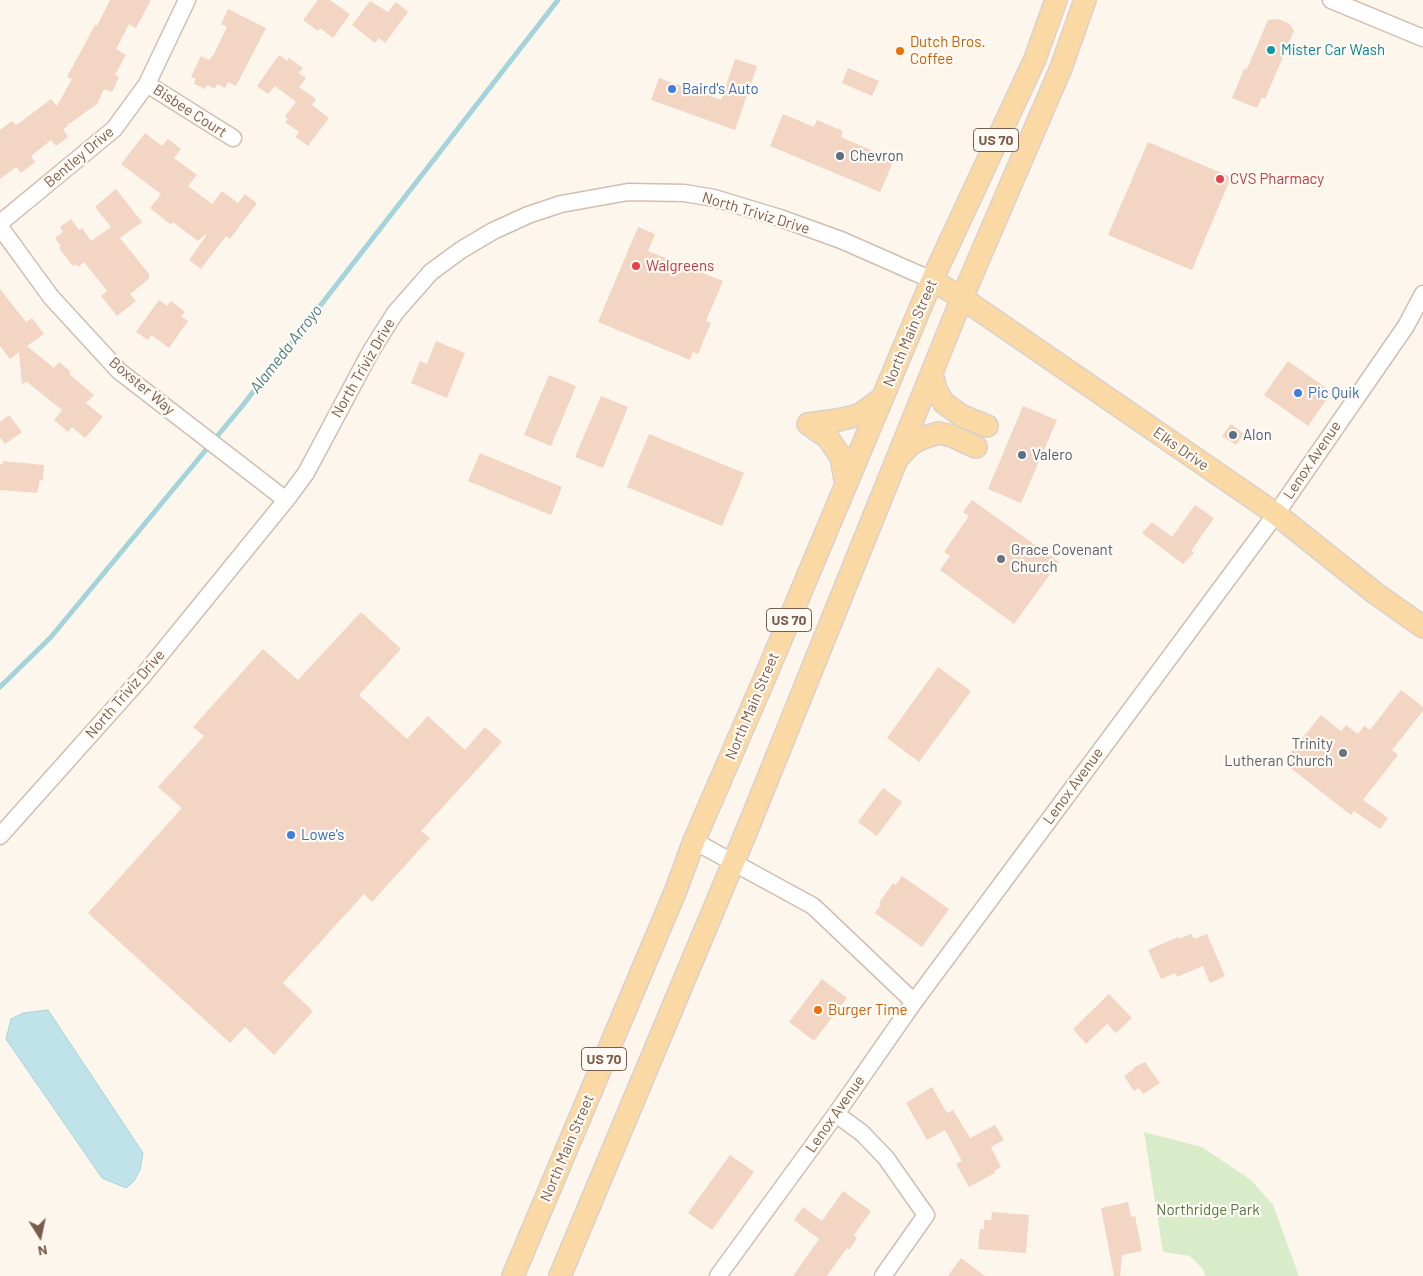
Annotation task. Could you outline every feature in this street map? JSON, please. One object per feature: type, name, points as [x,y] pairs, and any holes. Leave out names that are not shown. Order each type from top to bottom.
[{"type":"main road","name":"North Main Street","points":[[513,1276],[676,890],[694,841],[932,280],[1035,59],[1056,0]]},
{"type":"main road","name":"US 70","points":[[560,1276],[733,864],[962,298],[1061,68],[1085,0]]},
{"type":"main road","name":"Elks Drive","points":[[932,280],[962,298],[1276,514],[1375,593],[1423,626]]},
{"type":"main road","points":[[932,374],[936,390],[944,403],[962,416],[987,426]]},
{"type":"main road","points":[[846,485],[841,457],[828,438],[808,424],[859,415],[882,398]]},
{"type":"main road","points":[[897,460],[911,444],[938,434],[952,436],[976,447]]},
{"type":"street","name":"Bentley Drive","points":[[0,223],[114,129],[147,84],[187,0]]},
{"type":"street","points":[[1331,0],[1423,38]]},
{"type":"street","name":"Bisbee Court","points":[[147,84],[233,138]]},
{"type":"street","name":"North Triviz Drive","points":[[0,836],[142,677],[286,500],[306,473],[371,351],[395,313],[431,272],[493,231],[536,212],[562,204],[628,192],[669,192],[699,195],[780,218],[842,240],[932,280]]},
{"type":"street","name":"Boxster Way","points":[[0,227],[52,297],[119,370],[286,500]]},
{"type":"street","name":"Lenox Avenue","points":[[718,1276],[836,1114],[914,1002],[1276,514],[1406,326],[1423,294]]},
{"type":"street","points":[[694,841],[813,906],[914,1002]]},
{"type":"street","points":[[836,1114],[862,1133],[886,1158],[926,1215],[883,1276]]},
{"type":"green space","name":"Northridge Park","points":[[1144,1132],[1202,1147],[1251,1180],[1273,1205],[1299,1276],[1206,1276],[1202,1268],[1190,1256],[1163,1252]]},
{"type":"water","points":[[48,1010],[143,1153],[140,1170],[134,1181],[126,1188],[102,1178],[6,1039],[11,1019],[23,1013]]},
{"type":"building","points":[[110,0],[151,0],[136,28],[129,24],[116,49],[126,55],[115,75],[119,77],[112,92],[104,89],[97,104],[69,124],[66,124],[68,126],[63,129],[68,137],[56,146],[51,140],[31,156],[35,162],[21,173],[16,167],[0,179],[0,130],[12,121],[16,125],[51,99],[57,106],[72,79],[67,77]]},
{"type":"building","points":[[318,0],[330,0],[350,14],[333,38],[320,28],[318,31],[303,20]]},
{"type":"building","points":[[370,1],[388,12],[396,2],[408,12],[385,43],[379,38],[375,43],[352,25]]},
{"type":"building","points":[[228,9],[266,28],[236,86],[228,82],[225,88],[217,84],[215,89],[207,85],[205,89],[194,84],[196,79],[191,77],[201,56],[209,60],[214,54],[227,27],[221,24]]},
{"type":"building","name":"Mister Car Wash","points":[[1278,19],[1290,24],[1294,31],[1265,99],[1262,97],[1257,108],[1232,98],[1268,20]]},
{"type":"building","points":[[279,55],[287,61],[289,58],[303,68],[299,73],[306,78],[299,87],[316,99],[312,105],[329,118],[308,146],[295,137],[299,132],[285,122],[288,119],[285,116],[296,102],[275,86],[268,94],[257,86]]},
{"type":"building","name":"Baird's Auto","points":[[735,59],[757,66],[735,130],[651,100],[659,78],[721,100]]},
{"type":"building","points":[[848,68],[879,81],[872,96],[842,83]]},
{"type":"building","name":"Chevron","points":[[783,114],[814,127],[817,120],[843,131],[841,137],[894,160],[880,192],[770,146]]},
{"type":"building","points":[[145,133],[162,146],[168,139],[181,149],[174,158],[197,175],[188,186],[212,204],[222,191],[238,203],[245,194],[257,203],[230,239],[226,236],[201,269],[189,260],[206,236],[198,241],[174,223],[170,224],[150,208],[161,194],[121,164]]},
{"type":"building","name":"CVS Pharmacy","points":[[1148,142],[1231,177],[1192,270],[1108,235]]},
{"type":"building","points":[[116,189],[142,222],[120,238],[149,274],[149,279],[130,294],[136,301],[117,316],[101,296],[107,291],[84,262],[78,267],[76,264],[73,266],[59,248],[61,246],[55,238],[63,232],[60,227],[71,219],[79,230],[82,228],[91,241],[111,227],[95,207]]},
{"type":"building","name":"Walgreens","points":[[638,227],[655,234],[648,251],[723,281],[706,321],[711,323],[698,354],[693,352],[690,360],[598,322]]},
{"type":"building","points":[[0,289],[26,322],[32,318],[44,334],[27,346],[54,368],[59,362],[71,372],[69,374],[94,395],[86,403],[103,417],[85,438],[72,427],[68,432],[54,420],[62,410],[27,382],[22,384],[19,352],[10,359],[0,346]]},
{"type":"building","points":[[159,300],[167,306],[171,301],[185,312],[181,316],[188,321],[169,348],[151,335],[148,340],[136,332]]},
{"type":"building","points":[[436,341],[465,353],[447,398],[411,383],[420,361],[427,364]]},
{"type":"building","name":"Pic Quik","points":[[1288,361],[1332,392],[1308,426],[1264,395]]},
{"type":"building","points":[[549,375],[576,386],[551,446],[524,435]]},
{"type":"building","points":[[601,396],[628,407],[603,468],[575,457]]},
{"type":"building","name":"Valero","points":[[1023,406],[1057,420],[1021,503],[988,489]]},
{"type":"building","points":[[9,415],[22,432],[5,444],[0,437],[0,422]]},
{"type":"building","name":"Alon","points":[[1231,424],[1244,434],[1236,445],[1222,436]]},
{"type":"building","points":[[649,434],[744,473],[722,526],[627,487]]},
{"type":"building","points":[[480,453],[562,487],[551,515],[468,481]]},
{"type":"building","points":[[3,461],[44,465],[43,481],[40,480],[37,493],[0,490],[0,464],[3,464]]},
{"type":"building","name":"Grace Covenant Church","points":[[972,500],[1059,562],[1014,624],[940,570],[950,556],[944,552],[969,516],[963,512]]},
{"type":"building","points":[[1195,505],[1214,518],[1191,551],[1194,553],[1183,564],[1142,533],[1152,522],[1172,537]]},
{"type":"building","name":"Lowe's","points":[[361,612],[401,649],[359,695],[407,739],[428,716],[465,750],[485,727],[502,742],[421,831],[430,838],[372,902],[364,894],[283,983],[313,1011],[274,1055],[245,1027],[230,1043],[88,913],[182,808],[158,787],[204,736],[193,727],[263,649],[298,680]]},
{"type":"building","points":[[938,667],[971,691],[919,762],[887,738]]},
{"type":"building","name":"Trinity Lutheran Church","points":[[1401,690],[1423,707],[1423,711],[1392,750],[1398,755],[1363,800],[1388,818],[1380,829],[1354,811],[1351,815],[1283,762],[1321,715],[1341,731],[1346,725],[1358,734],[1364,726],[1370,730]]},
{"type":"building","points":[[883,788],[902,802],[877,836],[858,822]]},
{"type":"building","points":[[902,876],[949,909],[922,947],[875,913],[881,904],[879,903],[893,883],[896,885]]},
{"type":"building","points":[[1191,934],[1194,939],[1207,934],[1225,976],[1210,983],[1203,966],[1177,977],[1175,973],[1161,979],[1148,950],[1178,937],[1179,939]]},
{"type":"building","name":"Burger Time","points":[[822,979],[847,998],[814,1041],[789,1022]]},
{"type":"building","points":[[1109,994],[1132,1018],[1116,1033],[1107,1024],[1086,1044],[1073,1029]]},
{"type":"building","points":[[1145,1062],[1160,1083],[1143,1094],[1139,1088],[1134,1091],[1124,1076],[1133,1068]]},
{"type":"building","points":[[932,1087],[947,1113],[953,1110],[970,1138],[995,1125],[1004,1140],[991,1147],[1001,1167],[994,1171],[995,1173],[969,1187],[956,1164],[962,1161],[945,1130],[927,1140],[906,1103]]},
{"type":"building","points":[[730,1155],[754,1172],[712,1230],[688,1213]]},
{"type":"building","points":[[843,1191],[871,1211],[854,1235],[857,1238],[849,1250],[847,1248],[827,1276],[793,1276],[819,1239],[794,1220],[803,1207],[822,1221]]},
{"type":"building","points":[[1128,1202],[1131,1217],[1135,1216],[1142,1251],[1122,1255],[1120,1276],[1114,1276],[1101,1208]]},
{"type":"building","points":[[992,1212],[1029,1215],[1026,1253],[978,1249],[980,1229],[984,1229],[984,1220],[991,1220]]},
{"type":"building","points":[[961,1258],[985,1276],[948,1276]]},
{"type":"waterway","name":"Alameda Arroyo","points":[[0,687],[51,637],[243,405],[558,0]]},
{"type":"place","name":"Mister Car Wash","points":[[1271,50]]},
{"type":"place","name":"Dutch Bros. Coffee","points":[[900,51]]},
{"type":"place","name":"Baird's Auto","points":[[672,89]]},
{"type":"place","name":"Chevron","points":[[840,156]]},
{"type":"place","name":"CVS Pharmacy","points":[[1220,179]]},
{"type":"place","name":"Walgreens","points":[[636,266]]},
{"type":"place","name":"Pic Quik","points":[[1298,393]]},
{"type":"place","name":"Alon","points":[[1233,435]]},
{"type":"place","name":"Valero","points":[[1022,455]]},
{"type":"place","name":"Grace Covenant Church","points":[[1001,559]]},
{"type":"place","name":"Trinity Lutheran Church","points":[[1343,753]]},
{"type":"place","name":"Lowe's","points":[[291,835]]},
{"type":"place","name":"Burger Time","points":[[818,1010]]}]
